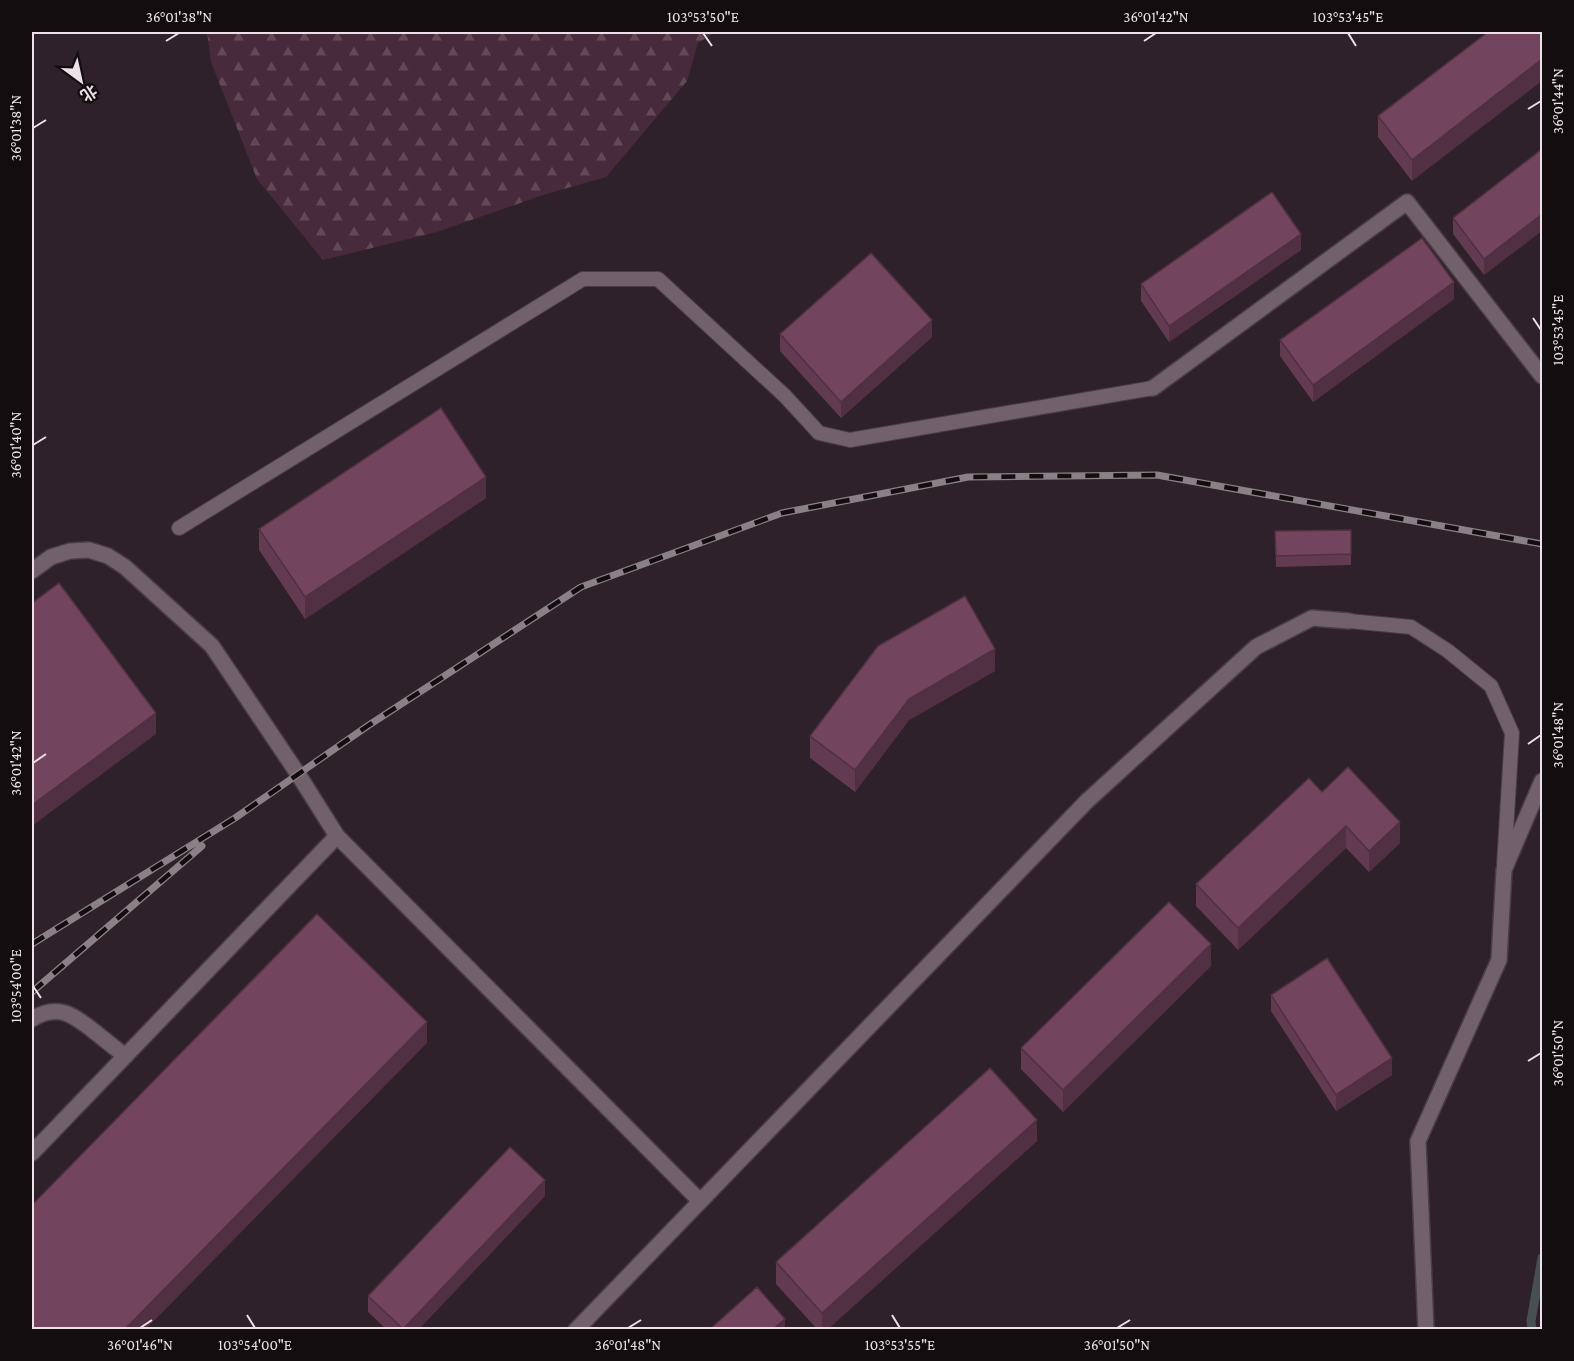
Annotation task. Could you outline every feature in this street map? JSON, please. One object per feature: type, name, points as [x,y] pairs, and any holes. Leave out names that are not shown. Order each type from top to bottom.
[{"type":"street","points":[[1153,388],[1407,202],[1542,376]]},
{"type":"street","points":[[32,571],[51,556],[70,550],[90,550],[108,556],[125,567],[212,646],[337,836],[700,1201]]},
{"type":"street","points":[[576,1329],[1088,801],[1256,647],[1312,618],[1349,621]]},
{"type":"street","points":[[1426,1329],[1418,1141],[1499,960],[1504,870],[1542,781]]},
{"type":"street","points":[[32,1153],[337,836]]},
{"type":"street","points":[[32,1019],[42,1013],[66,1012],[76,1017],[125,1056]]},
{"type":"lane","points":[[179,528],[583,279],[658,279],[785,396],[819,433],[850,440],[1153,388]]},
{"type":"lane","points":[[1349,621],[1411,627],[1448,651],[1491,686],[1512,733],[1504,870]]},
{"type":"green space","points":[[207,32],[716,32],[698,43],[687,81],[606,177],[543,195],[437,232],[323,260],[257,179],[211,62]]},
{"type":"building","points":[[1488,32],[1542,32],[1542,59],[1412,160],[1378,116]]},
{"type":"building","points":[[1542,149],[1542,214],[1484,259],[1453,218]]},
{"type":"building","points":[[1272,192],[1301,234],[1169,326],[1141,284]]},
{"type":"building","points":[[1422,238],[1454,282],[1313,385],[1280,340]]},
{"type":"building","points":[[871,253],[932,320],[841,402],[780,334]]},
{"type":"building","points":[[441,408],[486,477],[305,597],[259,529]]},
{"type":"building","points":[[1351,530],[1351,554],[1276,556],[1275,531]]},
{"type":"building","points":[[59,583],[156,713],[32,805],[32,603]]},
{"type":"building","points":[[965,596],[995,649],[909,699],[855,770],[810,736],[878,646]]},
{"type":"building","points":[[1348,767],[1400,822],[1369,851],[1346,826],[1238,928],[1196,884],[1309,778],[1322,792]]},
{"type":"building","points":[[1169,902],[1211,944],[1063,1090],[1021,1048]]},
{"type":"building","points":[[317,914],[427,1022],[125,1329],[32,1329],[32,1205]]},
{"type":"building","points":[[1327,958],[1392,1058],[1336,1095],[1271,995]]},
{"type":"building","points":[[990,1068],[1037,1120],[822,1313],[776,1262]]},
{"type":"building","points":[[510,1147],[545,1180],[403,1329],[368,1296]]},
{"type":"building","points":[[757,1287],[785,1319],[773,1329],[710,1329]]},
{"type":"waterway","points":[[1532,1330],[1531,1321],[1542,1258]]},
{"type":"railway","points":[[32,944],[235,818],[369,725],[581,587],[782,513],[968,477],[1157,475],[1542,544]]},
{"type":"railway","points":[[32,992],[202,846]]}]
